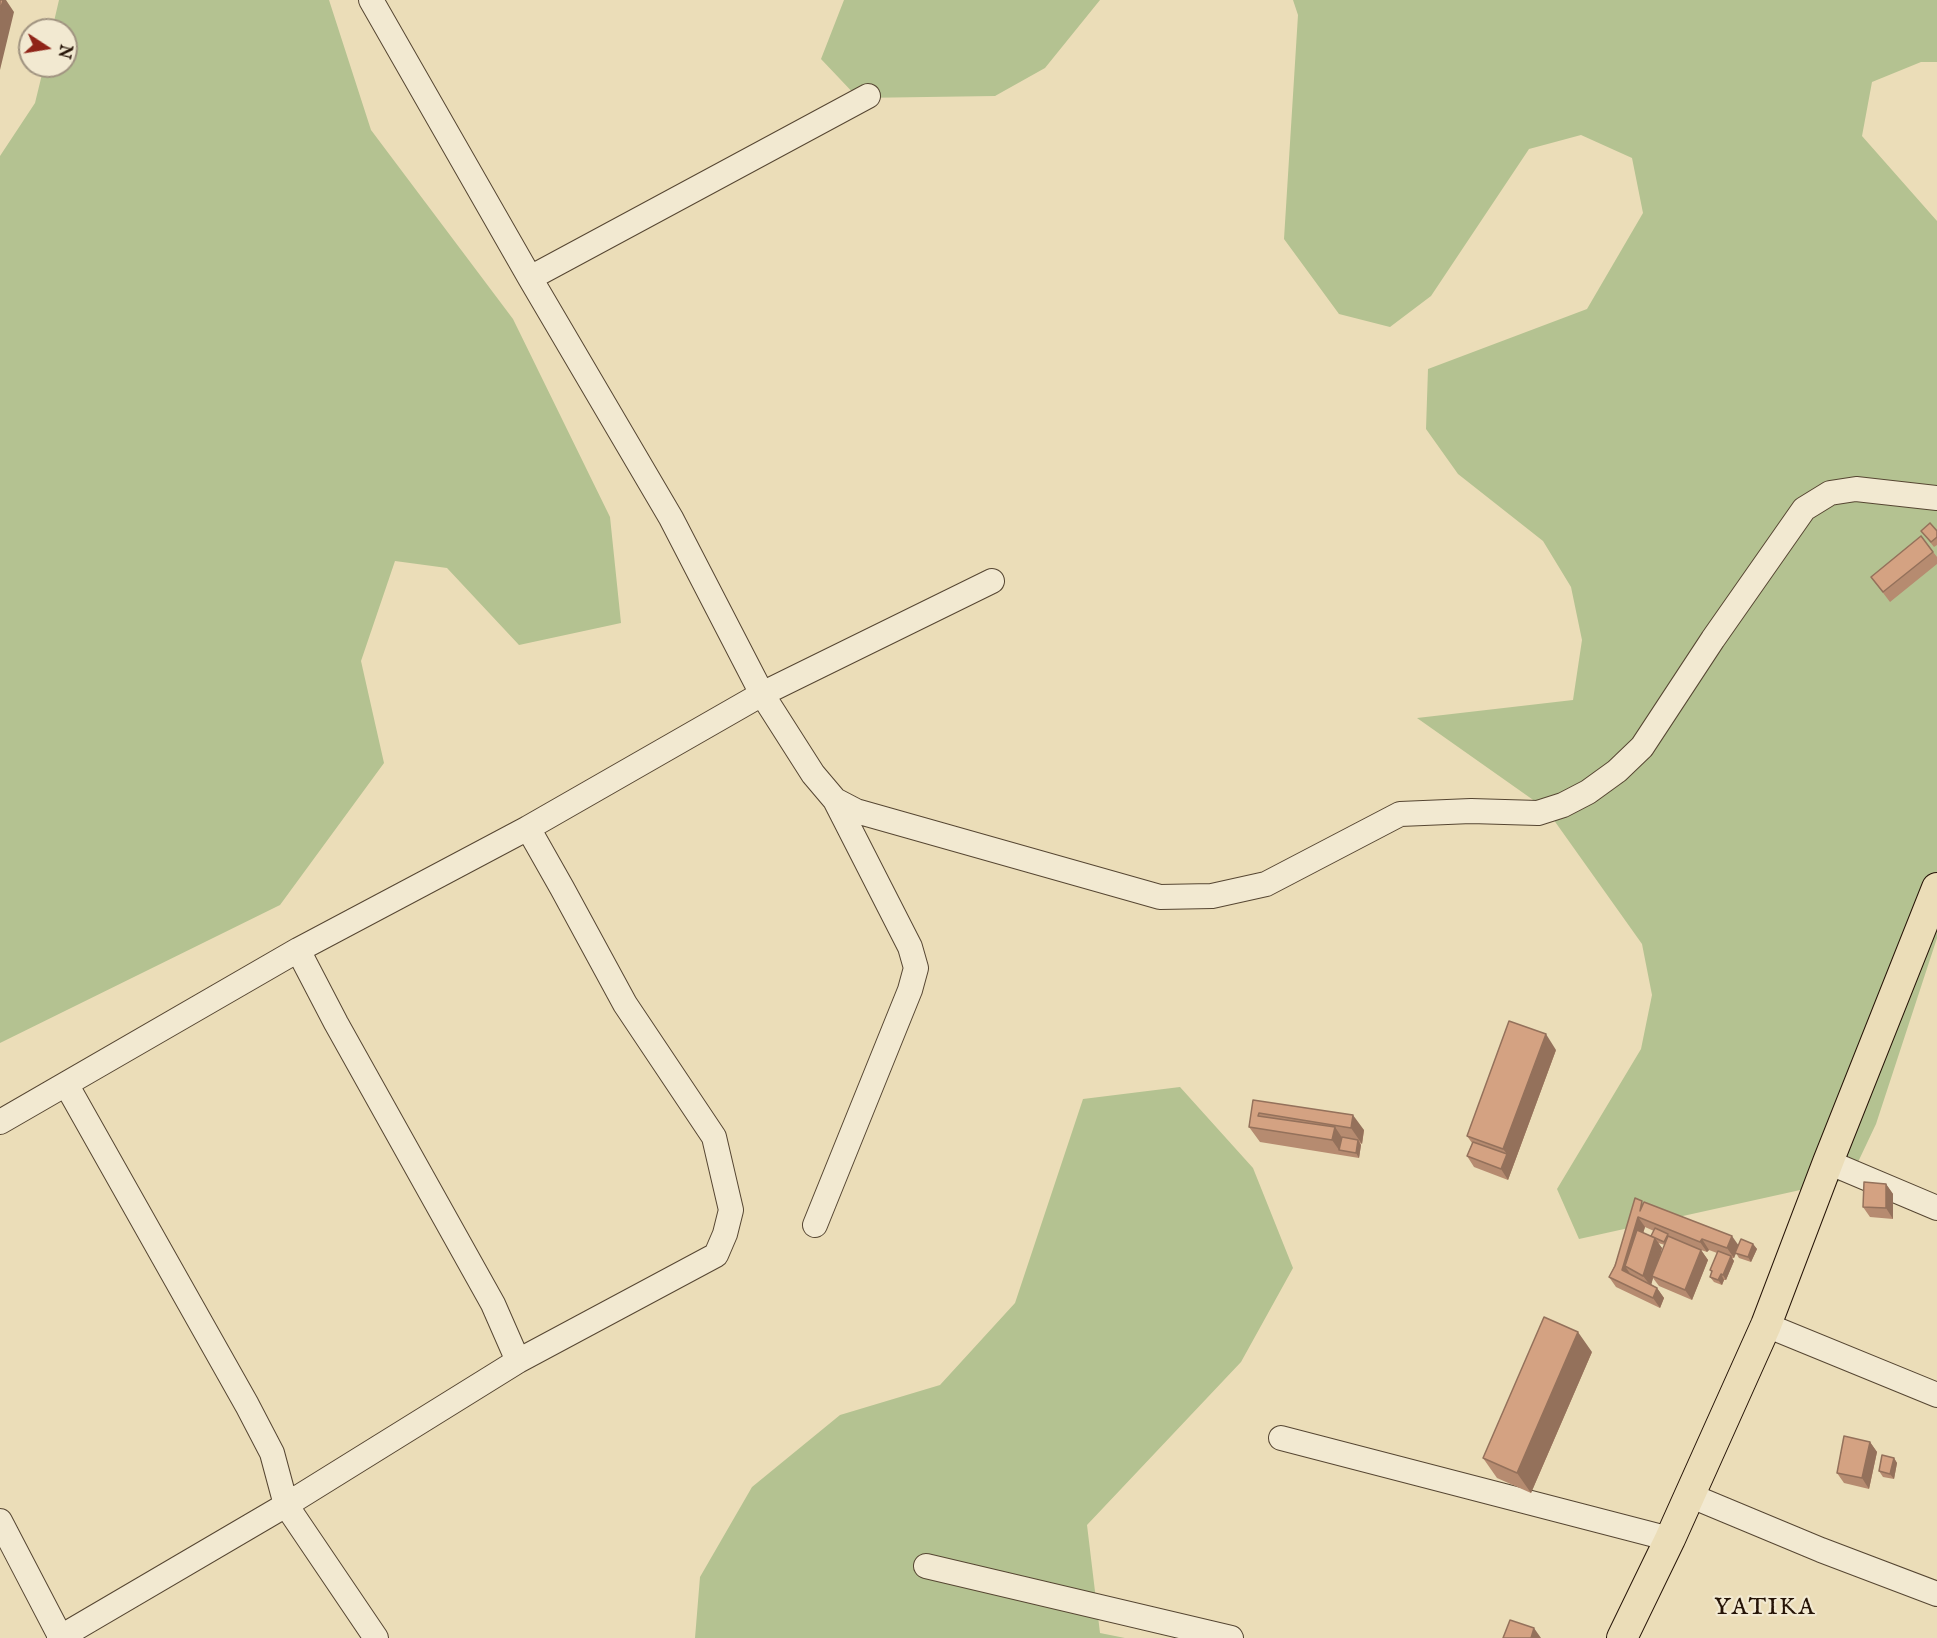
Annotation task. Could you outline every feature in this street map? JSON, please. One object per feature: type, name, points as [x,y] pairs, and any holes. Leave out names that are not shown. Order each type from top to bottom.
[{"type":"main road","points":[[1622,1638],[1670,1539],[1766,1325],[1937,888]]},
{"type":"street","points":[[371,0],[671,518],[762,694],[813,774],[835,800],[910,947],[916,968],[910,990],[815,1225]]},
{"type":"street","points":[[530,278],[868,96]]},
{"type":"street","points":[[835,800],[856,811],[1160,897],[1212,896],[1266,884],[1400,814],[1538,813],[1563,805],[1588,792],[1617,771],[1642,747],[1713,639],[1804,509],[1830,493],[1857,489],[1937,498]]},
{"type":"street","points":[[0,1122],[298,950],[528,828],[762,694],[992,581]]},
{"type":"street","points":[[0,1521],[60,1638],[286,1505],[518,1361],[716,1255],[731,1210],[714,1137],[625,1004],[528,828]]},
{"type":"street","points":[[298,950],[336,1023],[493,1304],[518,1361]]},
{"type":"street","points":[[66,1084],[248,1405],[272,1453],[286,1505],[376,1638]]},
{"type":"street","points":[[1828,1162],[1937,1208]]},
{"type":"street","points":[[1766,1325],[1937,1395]]},
{"type":"street","points":[[1281,1438],[1670,1539]]},
{"type":"street","points":[[1689,1495],[1821,1550],[1937,1594]]},
{"type":"street","points":[[926,1566],[1231,1638]]},
{"type":"green space","points":[[59,0],[329,0],[371,130],[513,319],[610,517],[621,623],[519,645],[447,568],[395,561],[361,661],[384,763],[280,905],[0,1043],[0,156],[35,103],[41,78],[78,78],[78,18],[55,18]]},
{"type":"green space","points":[[844,0],[1100,0],[1045,68],[995,96],[858,98],[821,59]]},
{"type":"green space","points":[[1293,0],[1937,0],[1937,62],[1921,62],[1872,82],[1862,136],[1937,221],[1937,938],[1876,1124],[1850,1179],[1579,1239],[1557,1189],[1641,1049],[1652,995],[1642,944],[1546,809],[1417,718],[1573,700],[1582,640],[1571,587],[1543,541],[1458,474],[1426,429],[1428,369],[1587,309],[1643,213],[1632,158],[1581,135],[1529,149],[1431,296],[1390,327],[1339,314],[1284,239],[1298,15]]},
{"type":"green space","points":[[1180,1087],[1253,1168],[1293,1268],[1241,1362],[1087,1525],[1100,1633],[1125,1638],[695,1638],[700,1577],[752,1487],[840,1415],[940,1385],[1015,1303],[1083,1099]]},
{"type":"building","points":[[1930,523],[1937,531],[1937,537],[1931,542],[1921,531]]},
{"type":"building","points":[[1921,536],[1933,552],[1883,592],[1871,577]]},
{"type":"building","points":[[1509,1021],[1546,1034],[1503,1149],[1467,1136]]},
{"type":"building","points":[[1253,1100],[1353,1115],[1351,1128],[1259,1113],[1258,1116],[1335,1127],[1332,1140],[1249,1127]]},
{"type":"building","points":[[1342,1137],[1358,1140],[1356,1153],[1339,1150]]},
{"type":"building","points":[[1473,1142],[1507,1154],[1501,1169],[1467,1156]]},
{"type":"building","points":[[1864,1182],[1886,1184],[1886,1208],[1863,1207]]},
{"type":"building","points":[[1635,1198],[1642,1201],[1640,1211],[1644,1202],[1732,1236],[1727,1248],[1702,1239],[1700,1242],[1638,1217],[1622,1270],[1657,1288],[1653,1298],[1609,1277],[1615,1266]]},
{"type":"building","points":[[1655,1228],[1668,1234],[1664,1242],[1651,1236]]},
{"type":"building","points":[[1637,1230],[1655,1238],[1643,1276],[1625,1266]]},
{"type":"building","points":[[1668,1236],[1701,1250],[1685,1290],[1652,1276]]},
{"type":"building","points":[[1741,1239],[1753,1244],[1748,1257],[1735,1253]]},
{"type":"building","points":[[1718,1251],[1731,1256],[1723,1275],[1721,1274],[1718,1280],[1710,1277],[1712,1271],[1710,1270]]},
{"type":"building","points":[[1544,1317],[1578,1332],[1517,1473],[1483,1458]]},
{"type":"building","points":[[1844,1436],[1870,1442],[1862,1478],[1837,1473]]},
{"type":"building","points":[[1882,1455],[1894,1458],[1890,1474],[1879,1471]]},
{"type":"building","points":[[1510,1620],[1534,1628],[1531,1638],[1503,1638]]},
{"type":"district","name":"YATIKA","points":[[1765,1609]]}]
